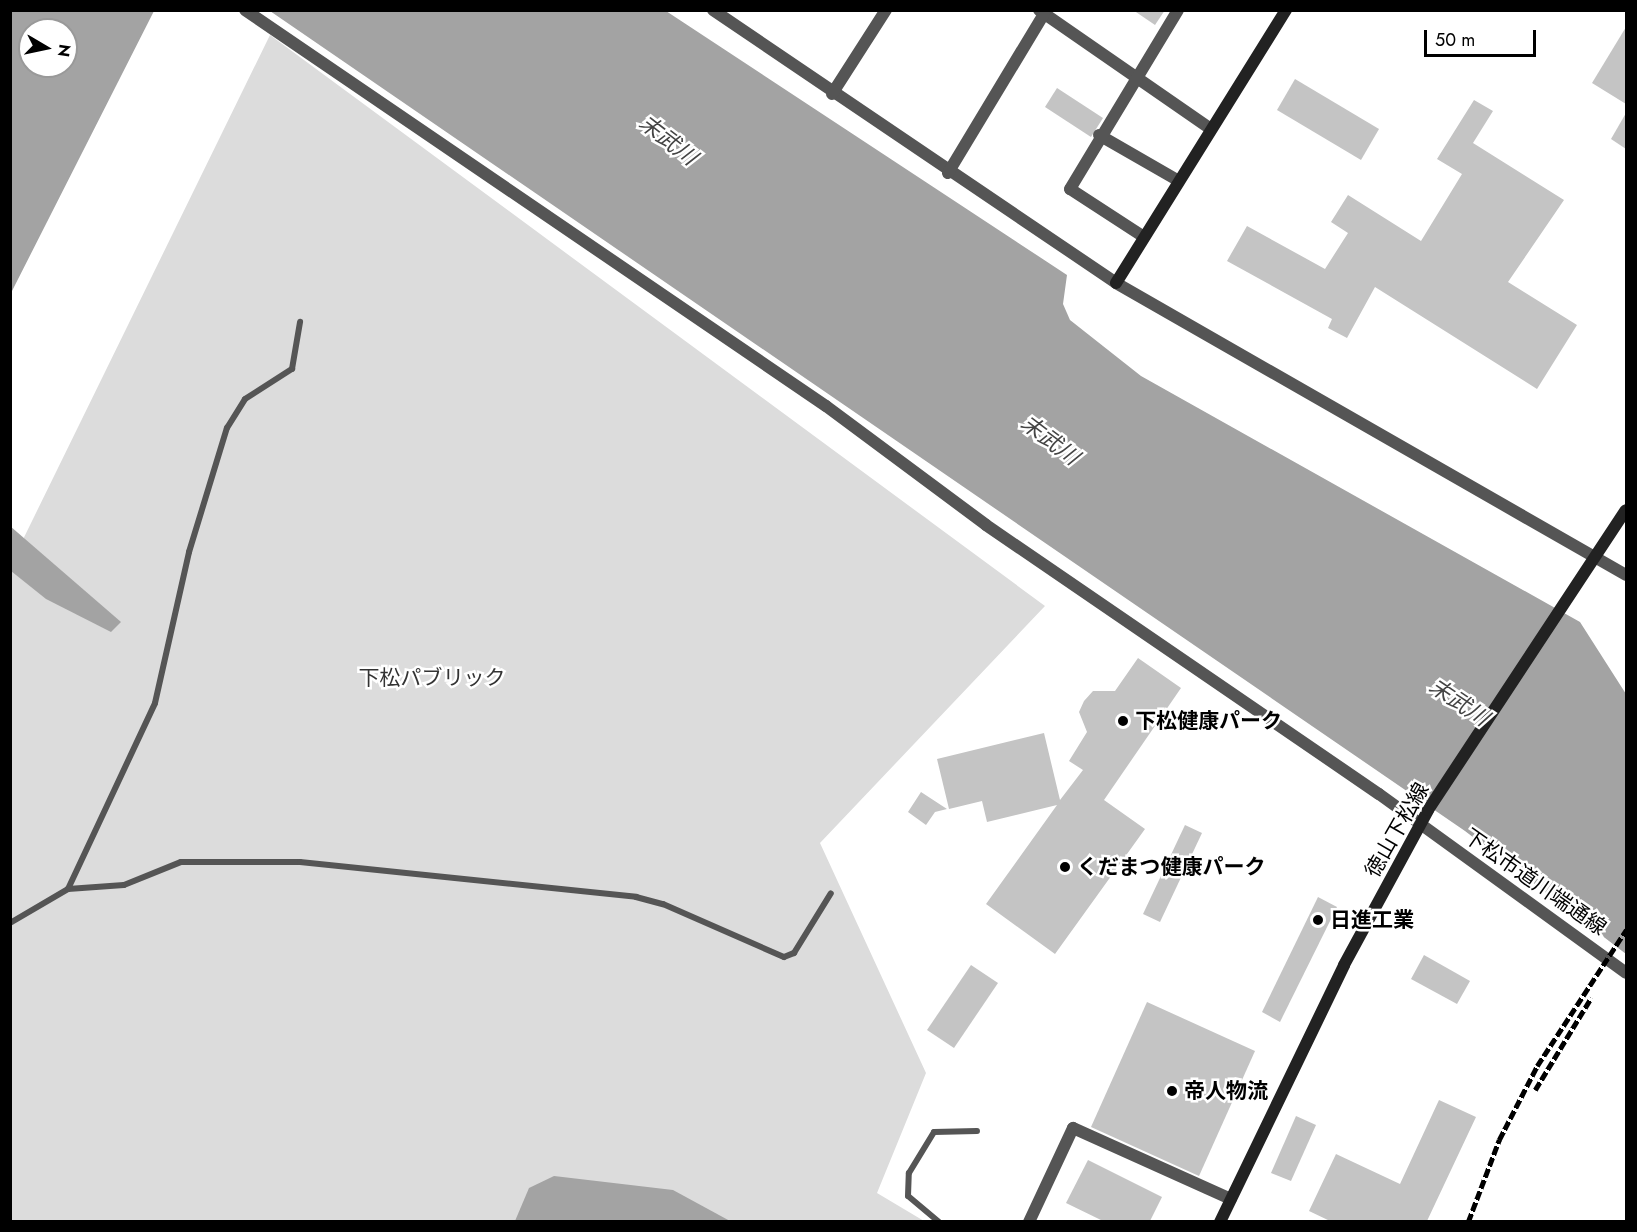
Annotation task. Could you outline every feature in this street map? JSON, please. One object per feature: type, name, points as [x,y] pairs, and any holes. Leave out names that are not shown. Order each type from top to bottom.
[{"type":"main road","points":[[1116,282],[1286,10]]},
{"type":"main road","name":"徳山下松線","points":[[1220,1221],[1344,965],[1420,824],[1626,510]]},
{"type":"street","name":"下松市道川端通線","points":[[244,10],[651,284],[994,531],[1420,824],[1626,973]]},
{"type":"street","points":[[713,10],[832,94],[1116,282],[1368,431],[1626,574]]},
{"type":"street","points":[[832,94],[886,10]]},
{"type":"street","points":[[1144,237],[1070,189],[1100,135],[1178,10]]},
{"type":"street","points":[[948,172],[1041,12],[1211,129]]},
{"type":"street","points":[[1100,135],[1179,181]]},
{"type":"street","points":[[1029,1221],[1073,1128],[1231,1199]]},
{"type":"lane","points":[[68,889],[155,703],[189,552],[227,428],[245,399],[292,369],[300,322]]},
{"type":"lane","points":[[10,923],[68,889],[124,885],[200,859],[394,870],[654,902],[784,957],[794,953],[831,893]]},
{"type":"lane","points":[[939,1221],[908,1196],[909,1173],[934,1132],[977,1131]]},
{"type":"green space","name":"下松パブリック","points":[[270,35],[1045,606],[820,843],[926,1073],[877,1193],[924,1221],[11,1221],[10,566]]},
{"type":"water","points":[[10,11],[154,11],[11,293]]},
{"type":"water","name":"末武川","points":[[270,11],[666,11],[1067,275],[1063,304],[1070,320],[1141,376],[1580,622],[1626,694],[1626,954],[1465,831]]},
{"type":"water","points":[[10,526],[121,622],[111,632],[46,599],[11,571]]},
{"type":"water","points":[[554,1176],[673,1190],[730,1221],[515,1221],[529,1188]]},
{"type":"building","points":[[1133,10],[1165,10],[1155,25]]},
{"type":"building","points":[[1626,27],[1626,104],[1592,83]]},
{"type":"building","points":[[1295,79],[1379,129],[1361,160],[1277,110]]},
{"type":"building","points":[[1057,88],[1103,118],[1091,137],[1045,107]]},
{"type":"building","points":[[1474,100],[1493,111],[1473,143],[1564,200],[1508,282],[1577,325],[1537,389],[1375,287],[1347,338],[1328,328],[1332,319],[1227,261],[1247,226],[1325,269],[1348,233],[1331,222],[1348,195],[1421,241],[1462,174],[1437,159]]},
{"type":"building","points":[[1626,113],[1626,149],[1611,139]]},
{"type":"building","points":[[1138,658],[1181,688],[1104,800],[1145,829],[1055,954],[986,904],[1057,805],[987,822],[982,801],[949,809],[937,759],[1044,733],[1060,800],[1083,770],[1069,761],[1087,732],[1079,712],[1084,701],[1093,691],[1115,691]]},
{"type":"building","points":[[921,792],[947,809],[935,812],[926,825],[908,812]]},
{"type":"building","points":[[1185,825],[1202,833],[1160,922],[1143,914]]},
{"type":"building","points":[[1318,897],[1337,907],[1280,1022],[1262,1012]]},
{"type":"building","points":[[1424,955],[1470,981],[1457,1004],[1411,979]]},
{"type":"building","points":[[971,965],[998,983],[954,1048],[927,1030]]},
{"type":"building","name":"帝人物流","points":[[1147,1002],[1255,1051],[1199,1176],[1091,1127]]},
{"type":"building","points":[[1439,1100],[1476,1117],[1427,1221],[1330,1221],[1309,1211],[1336,1154],[1400,1184]]},
{"type":"building","points":[[1296,1116],[1316,1125],[1291,1181],[1271,1173]]},
{"type":"building","points":[[1088,1160],[1162,1197],[1150,1221],[1103,1221],[1066,1203]]},
{"type":"railway","points":[[1468,1222],[1499,1140],[1537,1066],[1626,930]]},
{"type":"railway","points":[[1535,1090],[1591,998]]},
{"type":"place","name":"下松健康パーク","points":[[1123,721]]},
{"type":"place","name":"くだまつ健康パーク","points":[[1065,867]]},
{"type":"place","name":"日進工業","points":[[1318,920]]},
{"type":"place","name":"帝人物流","points":[[1172,1091]]}]
